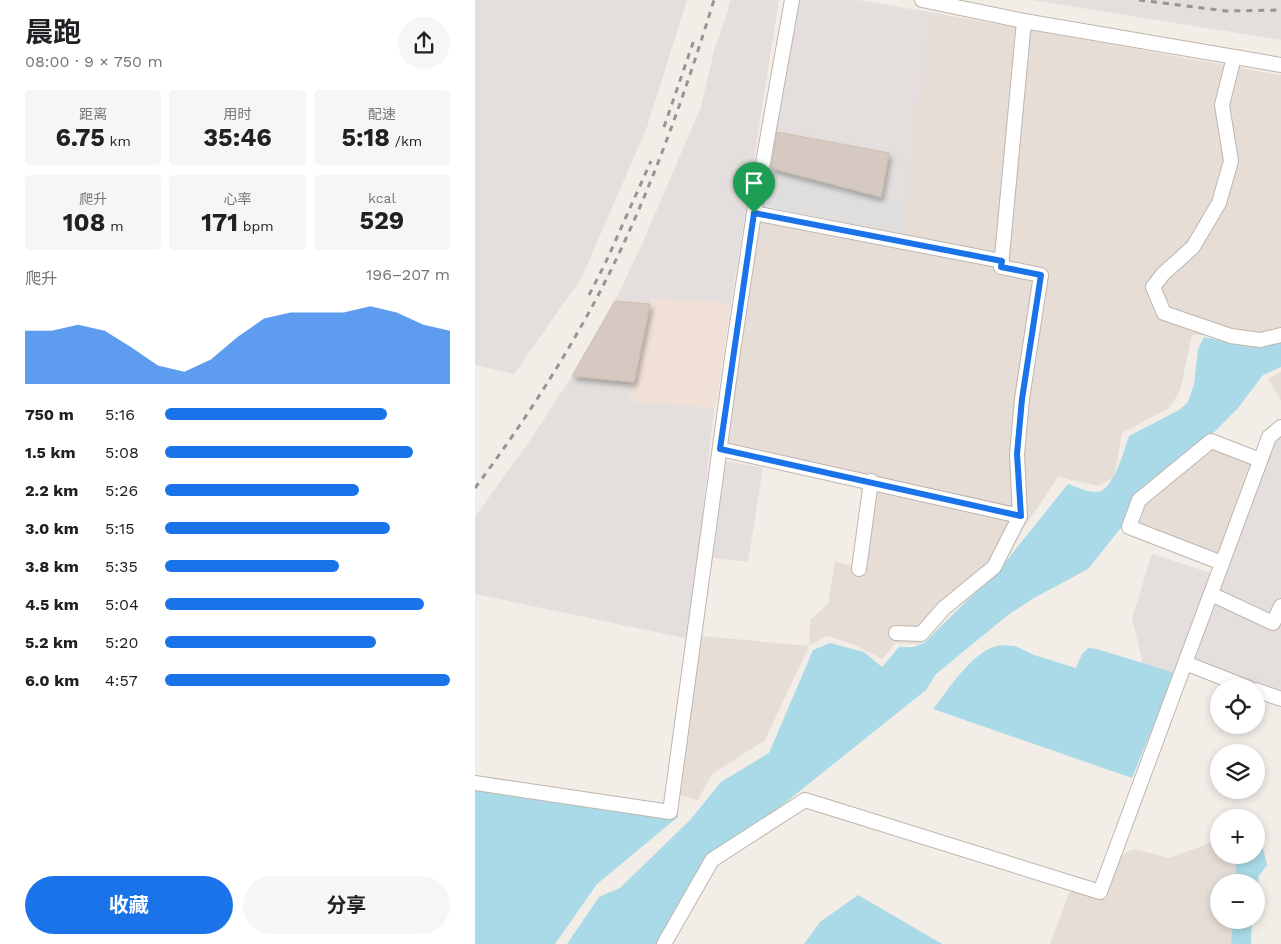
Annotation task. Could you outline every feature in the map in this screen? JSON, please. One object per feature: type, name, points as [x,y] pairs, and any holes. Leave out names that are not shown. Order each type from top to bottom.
[{"type":"street","points":[[475,783],[670,812],[754,213],[792,0]]},
{"type":"street","points":[[922,0],[1025,21],[1281,65]]},
{"type":"street","points":[[895,633],[921,634],[944,608],[994,567],[1021,516],[1017,454],[1022,399],[1041,275],[1001,267],[1025,21]]},
{"type":"street","points":[[1234,57],[1222,105],[1231,161],[1219,203],[1193,247],[1163,274],[1153,287],[1164,313],[1231,336],[1260,340],[1281,335]]},
{"type":"street","points":[[754,213],[1002,261]]},
{"type":"street","points":[[664,944],[712,860],[805,800],[1100,892],[1269,437],[1281,426]]},
{"type":"street","points":[[1222,563],[1129,527],[1139,500],[1211,441],[1261,460]]},
{"type":"street","points":[[720,449],[871,481],[1021,516]]},
{"type":"street","points":[[859,569],[871,481]]},
{"type":"street","points":[[1211,594],[1273,623],[1281,606]]},
{"type":"street","points":[[1185,663],[1226,679]]},
{"type":"street","points":[[1265,694],[1281,700]]},
{"type":"shaded area","points":[[475,0],[687,0],[647,127],[582,277],[514,374],[475,365]]},
{"type":"shaded area","points":[[730,0],[779,0],[731,304],[652,298],[650,304],[615,301],[643,242],[701,107],[715,47]]},
{"type":"shaded area","points":[[794,0],[858,0],[929,12],[907,203],[880,197],[889,153],[774,131]]},
{"type":"shaded area","points":[[1032,0],[1281,0],[1281,40]]},
{"type":"shaded area","points":[[929,12],[1281,75],[1281,341],[1240,346],[1211,335],[1192,335],[1180,391],[1169,408],[1122,433],[1114,477],[1098,486],[1058,477],[1027,523],[921,644],[896,643],[882,659],[853,644],[827,636],[809,646],[810,620],[828,604],[835,562],[866,568],[875,488],[720,449],[754,213],[902,241]]},
{"type":"shaded area","points":[[768,167],[907,203],[903,234],[762,206]]},
{"type":"shaded area","points":[[651,298],[731,304],[714,408],[630,401]]},
{"type":"shaded area","points":[[1281,372],[1281,401],[1268,378]]},
{"type":"shaded area","points":[[572,376],[634,382],[630,401],[714,408],[689,639],[475,594],[475,517],[533,436]]},
{"type":"shaded area","points":[[1281,435],[1281,701],[1265,694],[1265,679],[1233,679],[1192,660],[1216,604],[1273,630],[1217,593],[1274,440]]},
{"type":"shaded area","points":[[1211,441],[1260,460],[1222,563],[1129,527],[1141,498]]},
{"type":"shaded area","points":[[726,461],[763,468],[748,562],[713,558]]},
{"type":"shaded area","points":[[1152,554],[1211,573],[1175,673],[1143,664],[1132,618]]},
{"type":"shaded area","points":[[700,636],[809,646],[765,740],[712,774],[698,800],[679,795]]},
{"type":"shaded area","points":[[1210,843],[1210,864],[1236,864],[1236,874],[1210,874],[1210,929],[1232,929],[1231,944],[1050,944],[1073,883],[1108,895],[1111,861],[1133,849],[1169,858]]},
{"type":"water","points":[[1204,337],[1250,347],[1281,341],[1281,367],[1263,375],[1238,408],[1128,519],[1088,569],[1034,598],[1008,615],[936,674],[926,690],[746,834],[722,850],[659,944],[567,944],[599,897],[620,888],[691,819],[721,782],[769,753],[813,650],[830,643],[864,652],[882,667],[899,647],[914,647],[924,643],[1003,565],[1068,484],[1096,492],[1108,486],[1117,470],[1129,436],[1179,410],[1188,402],[1194,384],[1198,349]]},
{"type":"water","points":[[1001,645],[1015,646],[1034,655],[1076,668],[1082,654],[1088,648],[1097,649],[1175,673],[1132,778],[933,709],[972,661],[991,648]]},
{"type":"water","points":[[475,787],[679,816],[597,884],[555,944],[475,944]]},
{"type":"water","points":[[1265,856],[1267,865],[1260,874],[1236,874],[1236,864],[1265,864]]},
{"type":"water","points":[[858,895],[942,944],[804,944],[820,922]]},
{"type":"water","points":[[1232,929],[1252,929],[1251,944],[1231,944]]},
{"type":"building","points":[[777,132],[889,153],[881,197],[771,168]]},
{"type":"building","points":[[615,301],[650,304],[634,382],[572,376]]},
{"type":"railway","points":[[475,488],[546,385],[608,276],[639,209],[667,140],[714,0]]},
{"type":"railway","points":[[1139,0],[1226,11],[1281,10]]},
{"type":"railway","points":[[664,127],[695,37]]},
{"type":"railway","points":[[589,295],[605,264],[651,161]]},
{"type":"route","points":[[754,213],[1002,261],[1001,267],[1041,275],[1022,399],[1017,454],[1021,516],[871,481],[720,449],[754,213]]}]
